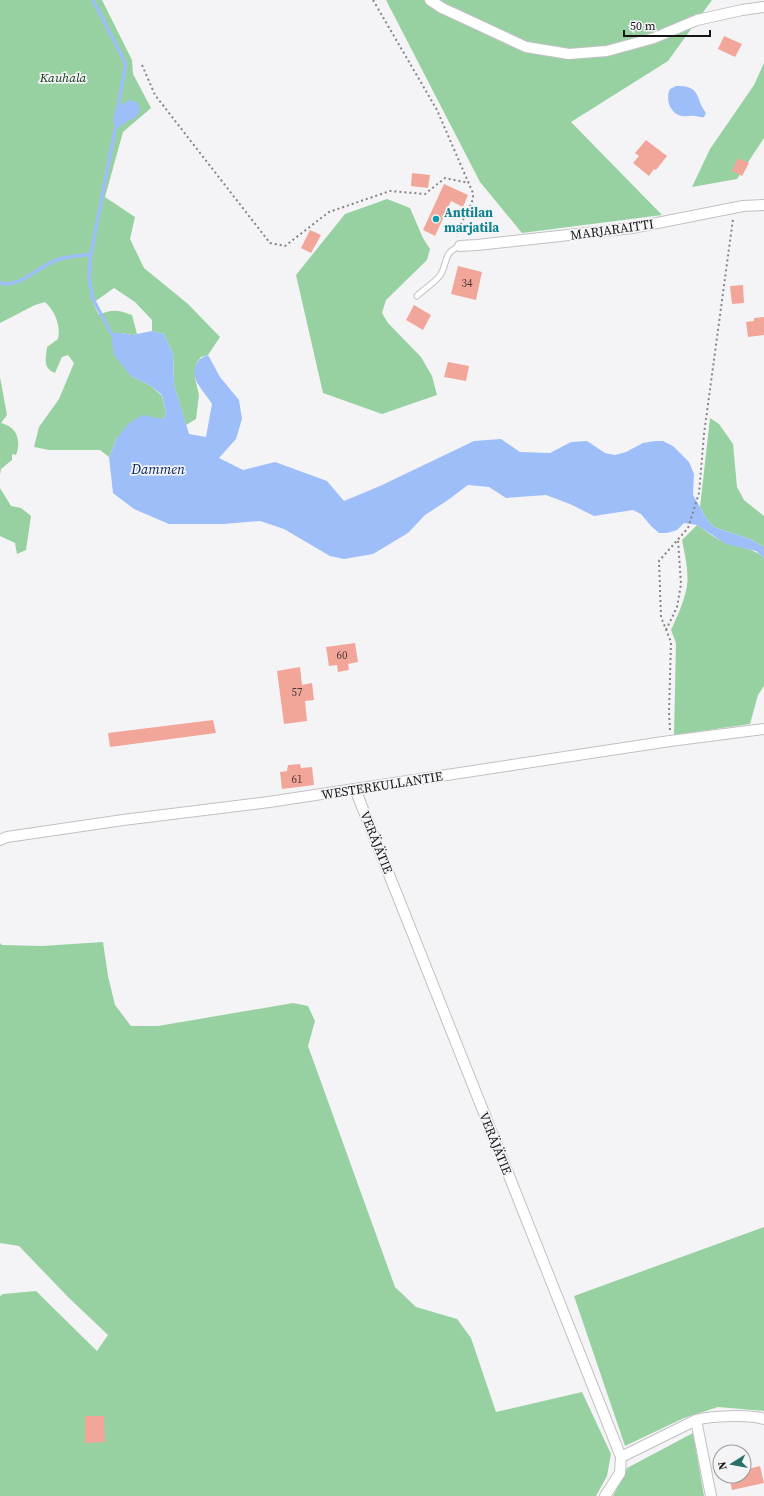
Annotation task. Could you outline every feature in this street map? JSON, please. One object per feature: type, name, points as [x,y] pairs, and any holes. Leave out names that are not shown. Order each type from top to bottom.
[{"type":"street","points":[[430,0],[442,8],[526,47],[568,54],[607,51],[654,38],[697,20],[742,10],[764,8]]},
{"type":"street","name":"MARJARAITTI","points":[[460,246],[632,228],[743,206],[764,205]]},
{"type":"street","name":"WESTERKULLANTIE","points":[[0,840],[7,837],[123,820],[269,802],[670,741],[764,729]]},
{"type":"street","name":"VERÄJÄTIE","points":[[355,789],[621,1457]]},
{"type":"street","points":[[605,1496],[620,1473],[621,1457],[696,1420],[703,1418],[730,1417],[764,1418]]},
{"type":"street","points":[[696,1420],[711,1496]]},
{"type":"lane","points":[[417,296],[441,275],[448,254],[452,249],[460,246]]},
{"type":"path","points":[[373,0],[437,110],[469,184],[473,200],[458,228],[457,236],[460,246]]},
{"type":"path","points":[[142,65],[155,96],[270,243],[285,246],[329,212],[390,191],[425,194],[445,178],[469,184]]},
{"type":"path","points":[[670,741],[669,712],[671,642],[661,617],[659,561],[688,528],[699,493],[704,434],[717,327],[733,226],[733,208]]},
{"type":"path","points":[[666,630],[677,607],[681,584],[678,538]]},
{"type":"green space","name":"Kauhala","points":[[0,0],[102,0],[132,60],[133,74],[151,108],[123,132],[105,197],[135,217],[130,239],[144,268],[188,304],[220,337],[208,355],[201,357],[196,364],[195,378],[199,395],[196,419],[186,425],[174,385],[173,354],[164,334],[152,331],[152,320],[135,302],[114,288],[93,303],[99,315],[115,311],[132,315],[137,334],[132,335],[122,333],[131,376],[151,386],[162,396],[166,414],[163,419],[159,419],[117,438],[109,457],[100,450],[49,450],[34,447],[39,427],[59,399],[74,363],[68,355],[62,357],[55,373],[46,365],[47,347],[58,339],[59,329],[52,310],[45,302],[35,305],[0,323]]},
{"type":"green space","points":[[386,0],[712,0],[668,61],[571,122],[662,215],[522,233],[480,182]]},
{"type":"green space","points":[[764,63],[764,138],[737,179],[692,187],[710,149],[754,85]]},
{"type":"green space","points":[[387,199],[410,208],[423,238],[430,249],[427,260],[386,300],[382,313],[388,323],[421,357],[432,376],[437,395],[382,414],[323,393],[296,275],[345,214]]},
{"type":"green space","points":[[0,377],[7,415],[1,423],[13,430],[17,436],[18,448],[16,455],[12,454],[12,460],[1,469],[0,475]]},
{"type":"green space","points":[[710,418],[719,424],[733,444],[737,487],[744,500],[764,516],[764,547],[750,539],[714,527],[708,521],[700,507]]},
{"type":"green space","points":[[0,488],[11,506],[21,508],[31,516],[26,550],[17,554],[15,543],[0,536]]},
{"type":"green space","points":[[697,525],[712,536],[724,542],[754,551],[764,558],[764,686],[758,695],[750,724],[674,735],[676,643],[671,630],[682,606],[687,585],[687,566],[682,540]]},
{"type":"green space","points":[[103,942],[108,976],[115,1005],[131,1026],[158,1026],[293,1003],[308,1006],[315,1021],[308,1046],[395,1287],[416,1307],[457,1319],[471,1338],[496,1412],[582,1392],[611,1454],[607,1476],[596,1496],[0,1496],[0,1296],[3,1294],[36,1291],[97,1351],[108,1335],[68,1297],[19,1246],[0,1243],[0,943],[2,945],[42,946]]},
{"type":"green space","points":[[764,1227],[764,1411],[718,1407],[684,1418],[625,1446],[574,1296]]},
{"type":"green space","points":[[693,1433],[704,1496],[613,1496],[627,1468]]},
{"type":"water","points":[[676,86],[684,86],[694,90],[706,113],[704,117],[678,115],[674,112],[668,101],[668,97],[670,89]]},
{"type":"water","points":[[129,100],[137,102],[140,109],[137,117],[115,130],[113,119],[116,108]]},
{"type":"water","name":"Dammen","points":[[152,331],[164,334],[173,354],[174,385],[189,434],[206,437],[212,404],[195,377],[195,369],[201,358],[208,355],[220,377],[239,400],[242,419],[236,439],[219,458],[243,470],[275,462],[327,481],[344,501],[380,486],[474,441],[501,439],[520,452],[550,453],[571,442],[587,441],[605,453],[615,455],[626,452],[643,443],[663,441],[673,446],[689,462],[694,474],[693,495],[708,521],[714,527],[750,539],[764,547],[764,558],[756,551],[726,544],[697,525],[684,523],[677,530],[667,533],[659,533],[641,514],[633,510],[594,516],[570,504],[546,495],[506,498],[489,487],[468,485],[425,515],[408,533],[373,554],[344,559],[330,556],[284,529],[260,521],[223,524],[169,524],[134,509],[113,493],[109,457],[117,438],[128,424],[143,415],[163,419],[166,414],[162,395],[151,386],[131,376],[114,355],[111,333],[132,335]]},
{"type":"building","points":[[724,36],[742,44],[735,57],[718,49]]},
{"type":"building","points":[[646,140],[667,156],[649,176],[633,163],[639,156],[635,153]]},
{"type":"building","points":[[738,158],[749,163],[742,176],[732,171]]},
{"type":"building","points":[[412,173],[430,175],[428,188],[411,186]]},
{"type":"building","name":"Anttilan marjatila","points":[[444,184],[468,195],[463,207],[451,201],[435,236],[423,230]]},
{"type":"building","points":[[310,230],[321,235],[311,253],[301,248]]},
{"type":"building","points":[[458,266],[482,272],[476,300],[451,294]]},
{"type":"building","points":[[743,285],[744,303],[732,304],[730,286]]},
{"type":"building","points":[[414,305],[431,315],[423,330],[406,320]]},
{"type":"building","points":[[764,317],[764,335],[748,337],[746,322],[754,321],[754,318]]},
{"type":"building","points":[[448,362],[469,366],[466,381],[444,377]]},
{"type":"building","points":[[355,643],[358,662],[348,664],[349,670],[338,672],[337,665],[329,666],[326,647]]},
{"type":"building","points":[[300,667],[302,685],[312,683],[314,700],[305,701],[307,721],[284,724],[277,671]]},
{"type":"building","points":[[213,720],[216,733],[110,747],[108,733]]},
{"type":"building","points":[[300,764],[301,768],[312,767],[314,785],[282,789],[280,772],[287,771],[288,765]]},
{"type":"building","points":[[85,1416],[104,1416],[105,1442],[85,1443]]},
{"type":"building","points":[[760,1466],[764,1483],[732,1490],[731,1484],[752,1484],[752,1468]]},
{"type":"waterway","points":[[93,0],[126,64],[118,107]]},
{"type":"waterway","points":[[111,333],[93,299],[89,277],[91,254],[115,130]]},
{"type":"waterway","points":[[0,283],[8,284],[22,280],[50,263],[61,259],[91,254]]},
{"type":"place","name":"Anttilan marjatila","points":[[436,219]]}]
